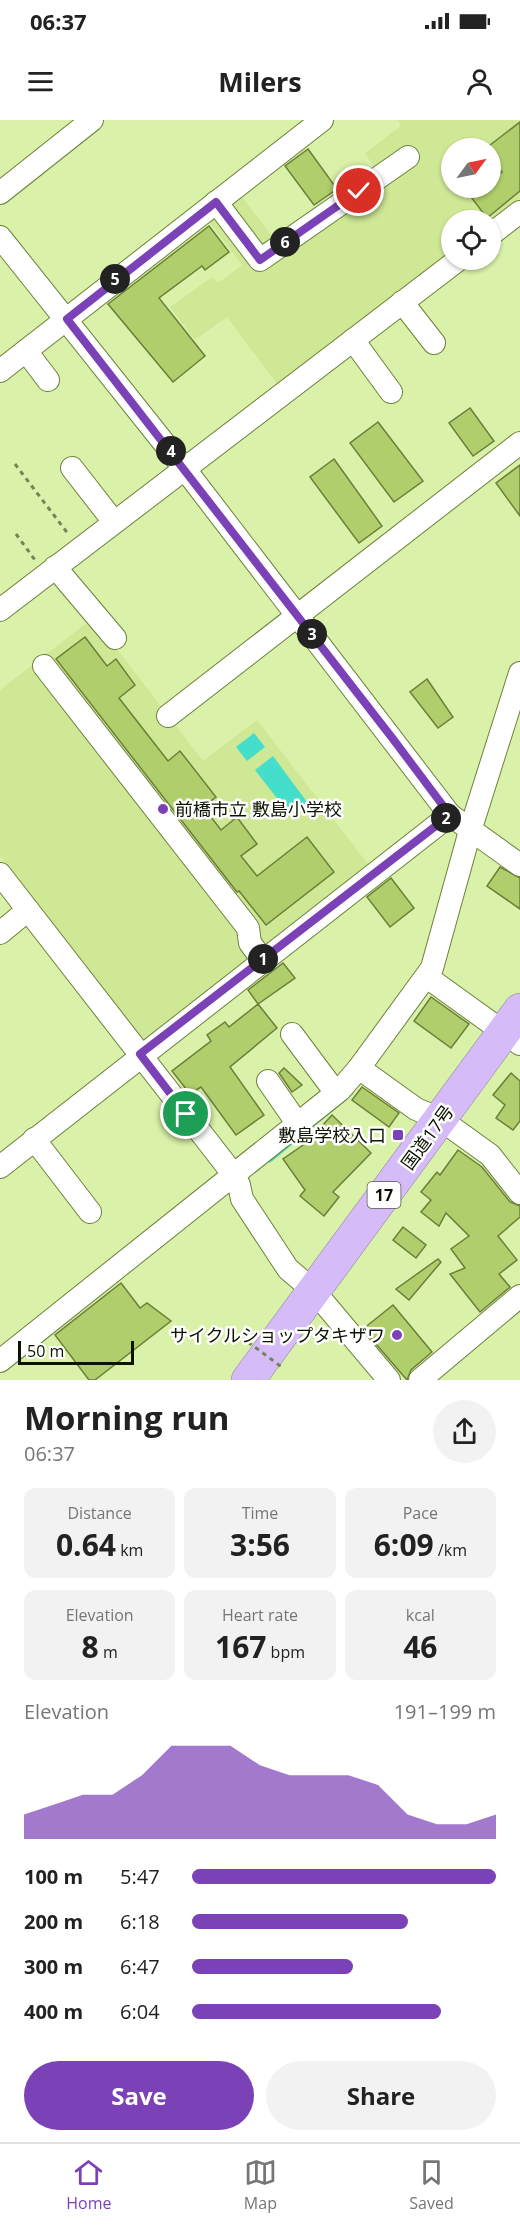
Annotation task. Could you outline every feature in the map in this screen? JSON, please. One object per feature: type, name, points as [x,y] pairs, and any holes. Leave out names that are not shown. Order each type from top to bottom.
[{"type":"highway","name":"国道17号","points":[[248,1380],[440,1119],[514,1028]]},
{"type":"street","points":[[0,193],[92,120]]},
{"type":"street","points":[[0,371],[322,120]]},
{"type":"street","points":[[216,202],[260,260],[408,157]]},
{"type":"street","points":[[501,227],[520,212]]},
{"type":"street","points":[[0,237],[184,468],[450,815],[520,865]]},
{"type":"street","points":[[0,610],[445,270]]},
{"type":"street","points":[[402,302],[434,344]]},
{"type":"street","points":[[353,340],[392,392]]},
{"type":"street","points":[[26,351],[48,380]]},
{"type":"street","points":[[168,716],[296,614],[520,443]]},
{"type":"street","points":[[72,468],[114,522]]},
{"type":"street","points":[[50,571],[115,638]]},
{"type":"street","points":[[44,666],[248,928],[250,943],[262,959]]},
{"type":"street","points":[[0,1361],[336,1093],[359,1068],[427,977],[436,958],[470,831],[520,673]]},
{"type":"street","points":[[0,1167],[140,1054],[450,815]]},
{"type":"street","points":[[0,874],[232,1174],[239,1185],[242,1199],[288,1269],[314,1291],[389,1380]]},
{"type":"street","points":[[0,933],[28,910]]},
{"type":"street","points":[[427,977],[514,1028]]},
{"type":"street","points":[[292,1034],[336,1093]]},
{"type":"street","points":[[359,1068],[416,1109],[440,1119],[490,1155],[520,1192]]},
{"type":"street","points":[[268,1082],[297,1124]]},
{"type":"street","points":[[34,1139],[90,1212]]},
{"type":"street","points":[[420,1380],[520,1296]]},
{"type":"street","points":[[0,1375],[3,1380]]},
{"type":"path","points":[[15,465],[80,549]]},
{"type":"path","points":[[15,534],[50,571]]},
{"type":"path","points":[[248,1342],[283,1368]]},
{"type":"shaded area","points":[[398,120],[520,120],[520,206],[501,215],[501,210],[441,210],[441,266],[281,389],[227,317],[195,340],[170,307],[212,277],[218,283],[242,265],[207,219],[240,194],[274,239],[374,167],[365,153],[401,126]]},
{"type":"shaded area","name":"前橋市立 敷島小学校","points":[[93,618],[203,761],[257,720],[371,868],[143,1041],[0,856],[0,690]]},
{"type":"water","points":[[254,733],[265,747],[247,761],[236,747]]},
{"type":"water","points":[[273,756],[307,802],[290,815],[255,770]]},
{"type":"building","points":[[520,122],[520,191],[497,210],[481,210],[472,198],[501,198],[501,138],[499,138]]},
{"type":"building","points":[[308,149],[337,189],[314,205],[285,166]]},
{"type":"building","points":[[209,226],[229,252],[205,270],[202,266],[159,298],[205,356],[173,382],[108,304]]},
{"type":"building","points":[[470,408],[494,441],[473,456],[449,423]]},
{"type":"building","points":[[378,422],[423,481],[394,502],[350,443]]},
{"type":"building","points":[[334,459],[382,526],[359,543],[310,477]]},
{"type":"building","points":[[520,465],[520,516],[496,483]]},
{"type":"building","points":[[85,637],[107,666],[116,659],[135,685],[119,698],[168,761],[180,751],[216,797],[203,807],[221,830],[237,817],[257,844],[241,856],[257,876],[307,837],[334,872],[266,925],[239,891],[237,892],[56,659]]},
{"type":"building","points":[[427,679],[453,717],[438,728],[410,692]]},
{"type":"building","points":[[500,867],[520,878],[520,909],[487,886]]},
{"type":"building","points":[[391,878],[414,908],[390,927],[367,897]]},
{"type":"building","points":[[283,963],[295,978],[258,1004],[248,990]]},
{"type":"building","points":[[431,997],[469,1024],[451,1048],[414,1021]]},
{"type":"building","points":[[258,1004],[277,1028],[230,1067],[264,1115],[236,1135],[201,1087],[190,1094],[172,1071],[211,1041],[207,1035],[225,1022],[229,1027]]},
{"type":"building","points":[[284,1068],[302,1085],[292,1092],[279,1073]]},
{"type":"building","points":[[511,1073],[520,1081],[520,1121],[513,1130],[496,1118],[505,1105],[493,1095]]},
{"type":"building","points":[[362,1087],[399,1113],[389,1127],[352,1100]]},
{"type":"building","points":[[332,1115],[371,1153],[333,1192],[339,1197],[324,1216],[300,1196],[305,1190],[283,1159],[306,1143]]},
{"type":"building","points":[[458,1150],[482,1167],[510,1202],[520,1206],[520,1217],[498,1236],[517,1260],[499,1274],[510,1287],[480,1312],[450,1274],[465,1268],[451,1249],[469,1236],[446,1213],[439,1226],[421,1212],[431,1200],[421,1192],[437,1172],[440,1175]]},
{"type":"building","points":[[403,1227],[426,1245],[416,1258],[393,1240]]},
{"type":"building","points":[[438,1259],[441,1262],[409,1300],[396,1289]]},
{"type":"building","points":[[121,1283],[140,1308],[147,1303],[171,1321],[95,1380],[89,1380],[55,1335]]},
{"type":"building","points":[[393,1305],[432,1352],[411,1370],[407,1380],[363,1329]]},
{"type":"waterway","points":[[270,1160],[351,1093]]},
{"type":"place","name":"前橋市立 敷島小学校","points":[[163,809]]},
{"type":"place","name":"敷島学校入口","points":[[398,1135]]},
{"type":"place","name":"サイクルショップタキザワ","points":[[397,1335]]},
{"type":"route","points":[[186,1114],[140,1054],[450,815],[67,319],[216,202],[260,260],[359,191]]}]
